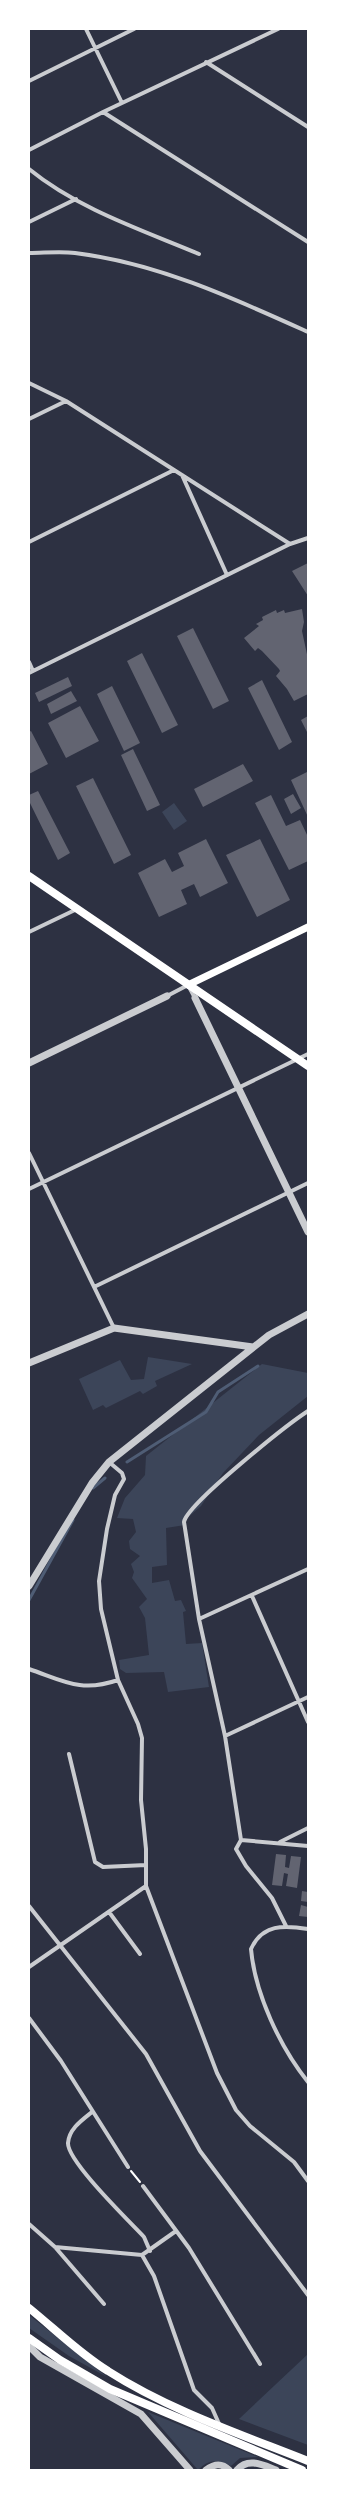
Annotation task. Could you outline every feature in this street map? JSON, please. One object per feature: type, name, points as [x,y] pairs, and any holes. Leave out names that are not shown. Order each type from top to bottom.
[{"type":"main road","points":[[29,876],[308,1066]]},
{"type":"main road","points":[[188,985],[308,927]]},
{"type":"main road","points":[[29,2308],[106,2370],[144,2393],[220,2426],[308,2461]]},
{"type":"main road","points":[[29,2338],[60,2360],[110,2389],[302,2470]]},
{"type":"street","points":[[86,29],[122,103]]},
{"type":"street","points":[[29,81],[134,29]]},
{"type":"street","points":[[29,150],[103,112],[278,29]]},
{"type":"street","points":[[206,62],[308,127]]},
{"type":"street","points":[[103,112],[308,242]]},
{"type":"street","points":[[29,169],[76,199],[115,218],[199,254]]},
{"type":"street","points":[[29,222],[76,199]]},
{"type":"street","points":[[29,253],[74,253],[148,268],[216,291],[308,332]]},
{"type":"street","points":[[29,383],[66,401],[290,544]]},
{"type":"street","points":[[29,419],[66,401]]},
{"type":"street","points":[[29,542],[174,470]]},
{"type":"street","points":[[182,475],[227,575]]},
{"type":"street","points":[[29,662],[31,672],[290,544],[308,538]]},
{"type":"street","points":[[29,932],[78,909]]},
{"type":"street","points":[[29,1063],[188,985],[308,1232]]},
{"type":"street","points":[[29,1189],[308,1054]]},
{"type":"street","points":[[29,1152],[114,1328]]},
{"type":"street","points":[[94,1287],[308,1183]]},
{"type":"street","points":[[29,1586],[92,1483],[109,1462],[271,1333],[308,1314]]},
{"type":"street","points":[[29,1363],[114,1328],[253,1347]]},
{"type":"street","points":[[286,1926],[272,1898],[237,1853],[236,1849],[240,1840],[225,1736],[199,1620],[185,1537],[184,1519],[198,1503],[265,1443],[308,1411]]},
{"type":"street","points":[[109,1462],[122,1474],[124,1479],[115,1495],[107,1529],[99,1581],[101,1609],[118,1680],[142,1738],[142,1800],[146,1886],[217,2073],[236,2110],[250,2126],[294,2162],[308,2181]]},
{"type":"street","points":[[199,1620],[308,1569]]},
{"type":"street","points":[[252,1596],[308,1722]]},
{"type":"street","points":[[29,1669],[78,1686],[91,1687],[118,1680]]},
{"type":"street","points":[[225,1736],[308,1697]]},
{"type":"street","points":[[69,1754],[95,1862],[103,1867],[146,1865]]},
{"type":"street","points":[[278,1842],[308,1828]]},
{"type":"street","points":[[240,1840],[278,1842],[308,1846]]},
{"type":"street","points":[[29,1967],[146,1886]]},
{"type":"street","points":[[29,1906],[146,2054],[200,2151],[308,2295]]},
{"type":"street","points":[[109,1912],[140,1954]]},
{"type":"street","points":[[308,1929],[286,1926],[260,1934],[251,1949],[252,1959],[266,2006],[283,2048],[308,2082]]},
{"type":"street","points":[[29,2018],[61,2061],[128,2167]]},
{"type":"street","points":[[92,2112],[74,2128],[68,2141],[69,2148],[82,2170],[144,2237],[150,2251]]},
{"type":"street","points":[[143,2186],[190,2248],[260,2364]]},
{"type":"street","points":[[29,2224],[55,2247],[104,2304]]},
{"type":"street","points":[[55,2247],[133,2256],[142,2255],[150,2251],[176,2231]]},
{"type":"street","points":[[142,2255],[154,2276],[194,2390],[212,2408],[220,2426]]},
{"type":"street","points":[[29,2346],[40,2357],[141,2414],[190,2470]]},
{"type":"street","points":[[237,2470],[244,2464],[251,2463],[259,2463],[276,2470]]},
{"type":"street","points":[[206,2470],[216,2464],[222,2465],[229,2470]]},
{"type":"path","points":[[128,2167],[143,2186]]},
{"type":"shaded area","points":[[174,803],[187,821],[174,830],[162,812]]},
{"type":"shaded area","points":[[148,1357],[192,1364],[155,1381],[157,1386],[143,1394],[140,1391],[106,1408],[103,1405],[93,1410],[79,1379],[120,1360],[131,1380],[144,1379]]},
{"type":"shaded area","points":[[262,1364],[308,1373],[308,1396],[259,1435],[223,1473],[201,1506],[185,1520],[185,1525],[166,1528],[167,1565],[152,1567],[152,1583],[169,1580],[175,1601],[181,1600],[186,1611],[183,1612],[186,1644],[202,1643],[209,1687],[168,1692],[164,1672],[126,1673],[120,1669],[119,1660],[149,1655],[145,1618],[139,1607],[147,1599],[132,1578],[134,1572],[131,1564],[140,1556],[130,1549],[129,1541],[136,1532],[133,1519],[117,1518],[125,1498],[145,1475],[146,1456]]},
{"type":"shaded area","points":[[29,2315],[107,2377],[69,2356],[29,2328]]},
{"type":"shaded area","points":[[308,2354],[308,2445],[239,2419]]},
{"type":"shaded area","points":[[148,2412],[258,2457],[240,2458],[231,2466],[213,2461],[202,2466],[198,2470]]},
{"type":"building","points":[[308,563],[308,596],[292,571]]},
{"type":"building","points":[[302,609],[304,622],[302,631],[308,659],[308,694],[294,701],[287,689],[276,676],[280,671],[279,669],[258,648],[255,651],[244,638],[259,626],[256,624],[263,620],[262,617],[276,610],[277,613],[284,610],[285,613]]},
{"type":"building","points":[[193,628],[229,701],[213,709],[177,636]]},
{"type":"building","points":[[142,653],[178,725],[162,733],[127,661]]},
{"type":"building","points":[[68,677],[72,686],[39,702],[35,693]]},
{"type":"building","points":[[262,680],[292,742],[279,750],[248,688]]},
{"type":"building","points":[[112,686],[140,743],[124,751],[97,694]]},
{"type":"building","points":[[71,691],[77,701],[51,714],[47,704]]},
{"type":"building","points":[[80,706],[99,741],[66,758],[48,723]]},
{"type":"building","points":[[308,716],[308,734],[301,720]]},
{"type":"building","points":[[31,731],[48,764],[29,774],[29,732]]},
{"type":"building","points":[[133,749],[160,805],[147,811],[121,755]]},
{"type":"building","points":[[243,764],[253,781],[203,807],[194,789]]},
{"type":"building","points":[[307,772],[308,773],[308,817],[291,780]]},
{"type":"building","points":[[93,778],[131,855],[114,864],[76,786]]},
{"type":"building","points":[[38,791],[70,853],[58,860],[29,801],[29,795]]},
{"type":"building","points":[[293,794],[301,808],[291,814],[284,799]]},
{"type":"building","points":[[271,795],[286,826],[300,820],[308,837],[308,861],[289,870],[255,803]]},
{"type":"building","points":[[206,839],[228,883],[200,897],[194,884],[181,890],[187,904],[159,917],[138,873],[165,859],[172,872],[184,866],[178,853]]},
{"type":"building","points":[[260,839],[290,900],[257,917],[226,855]]},
{"type":"building","points":[[276,1854],[286,1855],[285,1867],[289,1868],[291,1856],[301,1857],[297,1888],[286,1886],[288,1874],[284,1873],[282,1886],[272,1885]]},
{"type":"building","points":[[302,1891],[308,1892],[308,1902],[301,1901]]},
{"type":"building","points":[[301,1905],[308,1907],[308,1917],[299,1916]]},
{"type":"waterway","points":[[127,1462],[206,1412],[218,1392],[258,1366]]},
{"type":"waterway","points":[[93,1488],[105,1478]]},
{"type":"waterway","points":[[29,1600],[73,1520]]}]
